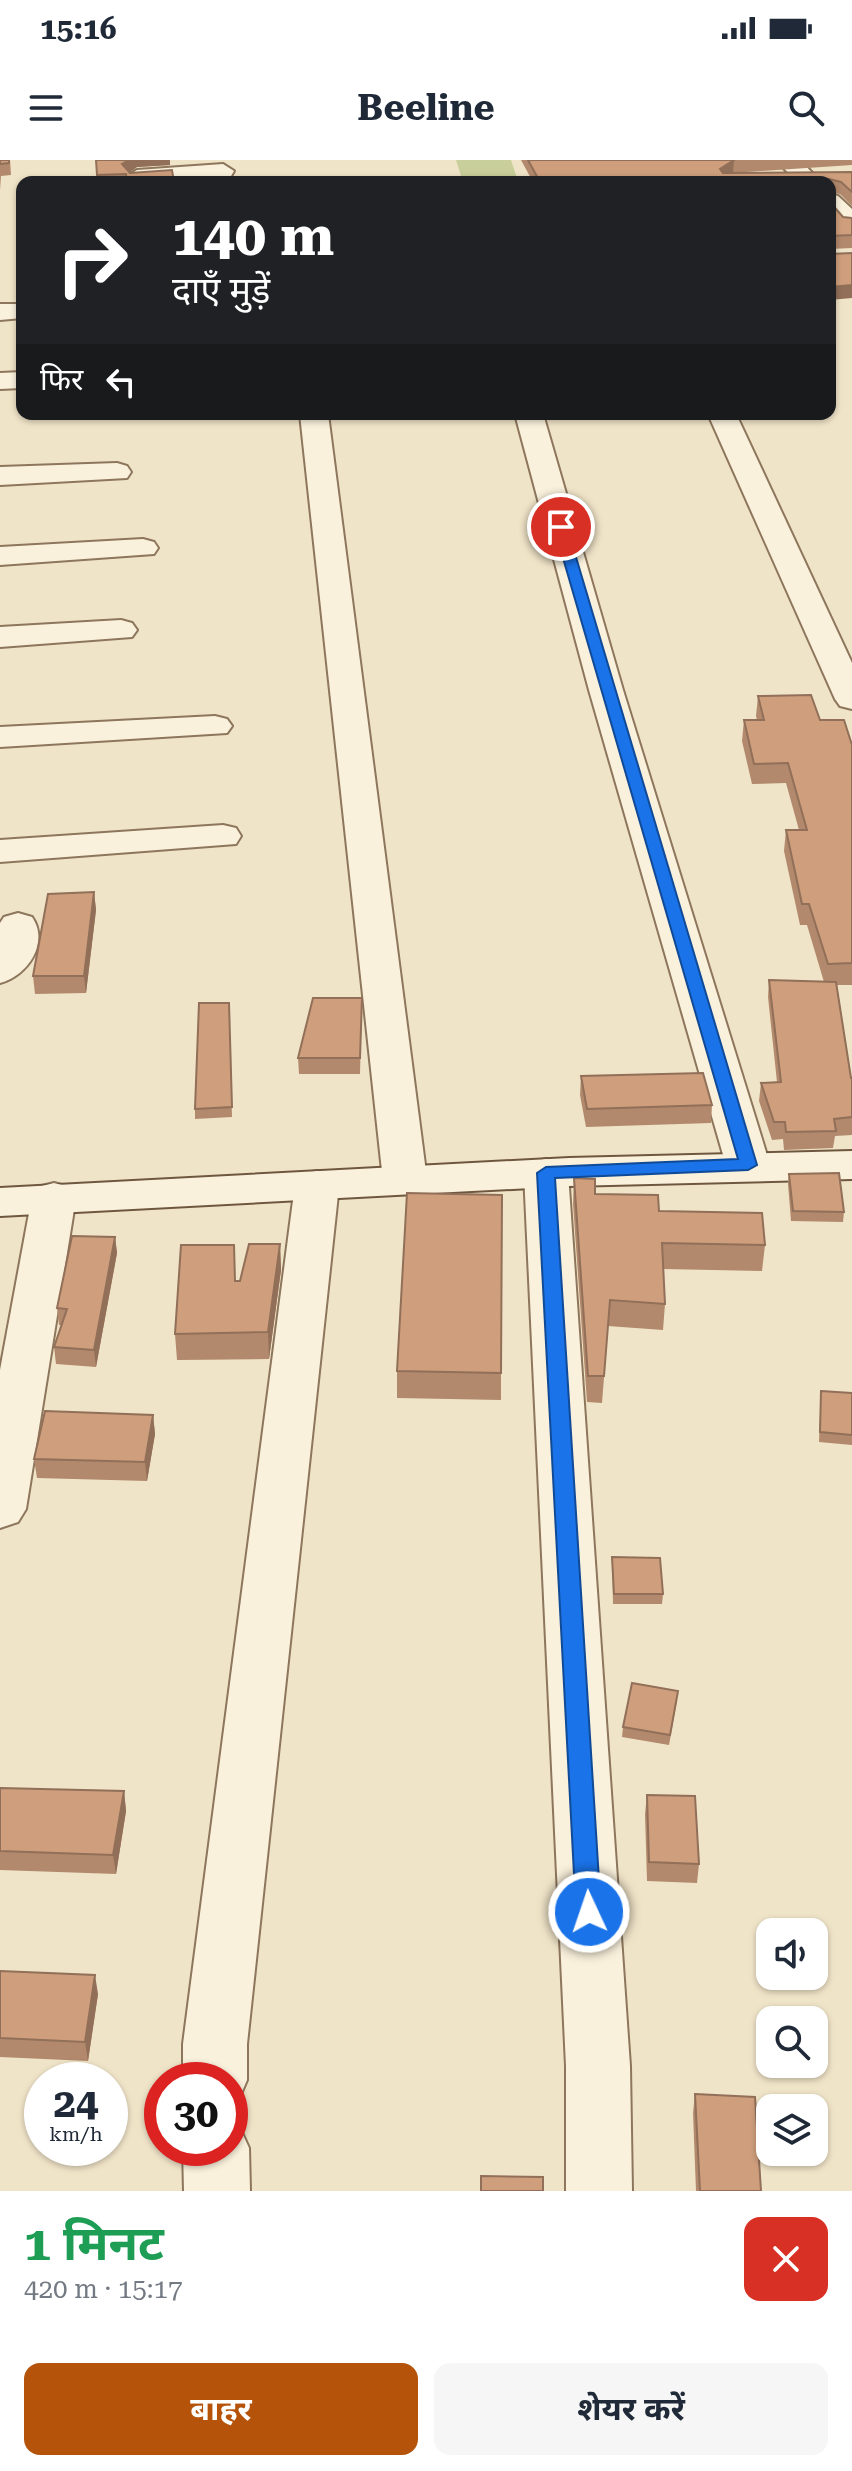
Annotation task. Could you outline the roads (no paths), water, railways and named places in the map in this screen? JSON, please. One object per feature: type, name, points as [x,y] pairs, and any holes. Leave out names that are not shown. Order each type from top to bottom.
[{"type":"street","points":[[151,176],[222,171]]},
{"type":"street","points":[[836,207],[852,222]]},
{"type":"street","points":[[315,420],[405,1180]]},
{"type":"street","points":[[531,420],[606,690],[748,1165]]},
{"type":"street","points":[[725,420],[852,699]]},
{"type":"street","points":[[0,476],[117,472]]},
{"type":"street","points":[[0,556],[143,548]]},
{"type":"street","points":[[0,637],[121,630]]},
{"type":"street","points":[[0,737],[215,726]]},
{"type":"street","points":[[0,851],[223,836]]},
{"type":"street","points":[[0,971],[12,962],[16,953],[18,925]]},
{"type":"street","points":[[0,1202],[546,1173],[748,1165],[852,1165]]},
{"type":"street","points":[[546,1173],[598,2066],[599,2191]]},
{"type":"street","points":[[215,2062],[317,1185]]},
{"type":"street","points":[[0,1509],[54,1197]]},
{"type":"street","points":[[216,2166],[217,2191]]}]
